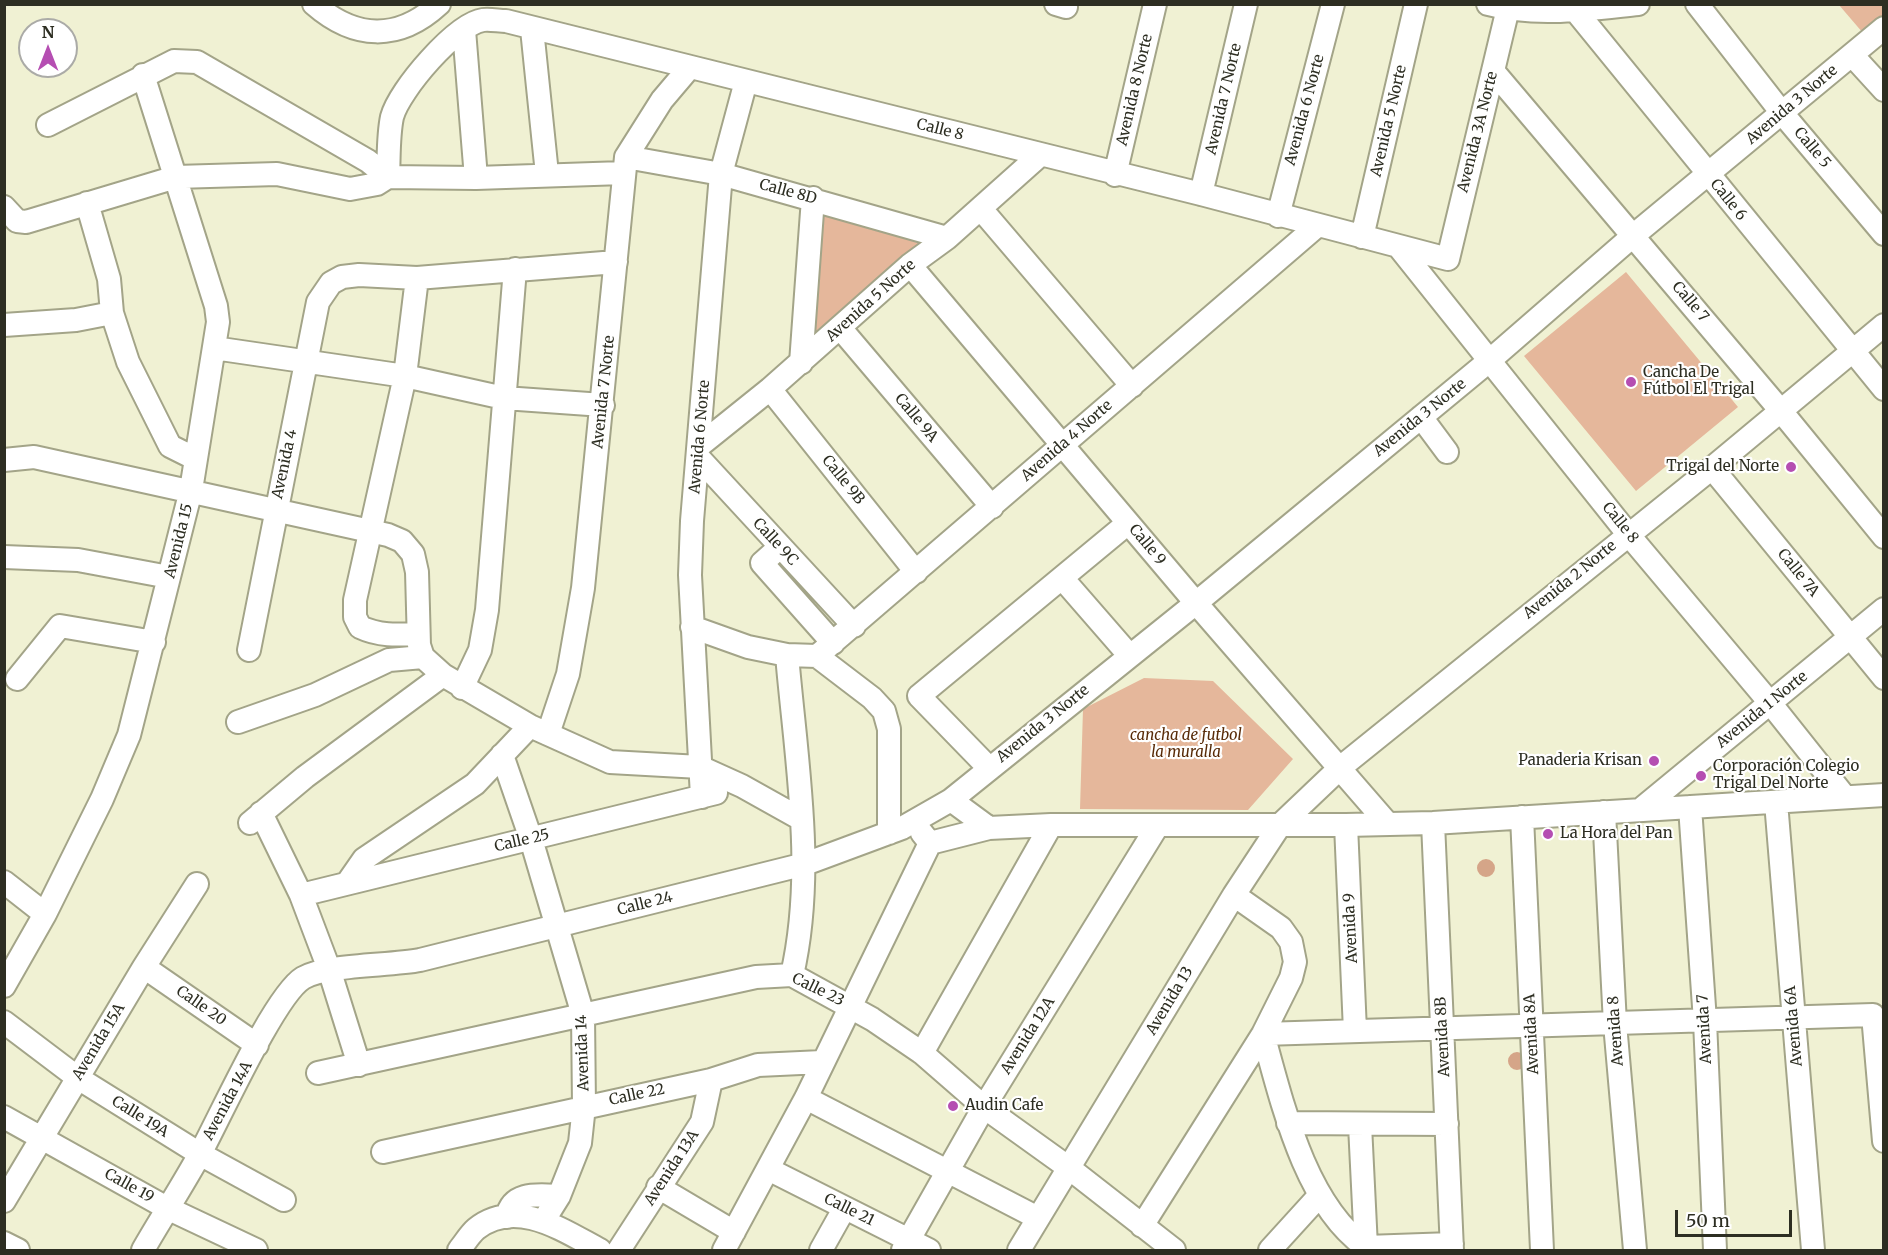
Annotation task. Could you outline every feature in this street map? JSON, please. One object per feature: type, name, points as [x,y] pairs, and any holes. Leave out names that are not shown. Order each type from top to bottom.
[{"type":"street","points":[[314,4],[328,17],[349,28],[373,32],[403,29],[439,4]]},
{"type":"street","name":"Avenida 8 Norte","points":[[1115,175],[1155,4]]},
{"type":"street","name":"Avenida 7 Norte","points":[[1202,194],[1246,4]]},
{"type":"street","name":"Avenida 6 Norte","points":[[1278,216],[1333,4]]},
{"type":"street","name":"Avenida 5 Norte","points":[[1362,237],[1416,4]]},
{"type":"street","points":[[1502,6],[1575,10],[1638,4]]},
{"type":"street","name":"Calle 5","points":[[1697,4],[1782,113],[1884,234]]},
{"type":"street","name":"Avenida 3A Norte","points":[[1448,259],[1493,71],[1502,6]]},
{"type":"street","name":"Calle 6","points":[[1575,10],[1884,389]]},
{"type":"street","name":"Calle 8","points":[[473,25],[506,21],[1115,175],[1202,194],[1278,216],[1448,259]]},
{"type":"street","points":[[388,177],[393,115],[406,91],[440,47],[473,25]]},
{"type":"street","points":[[473,25],[476,178]]},
{"type":"street","name":"Avenida 3 Norte","points":[[951,800],[1196,603],[1489,361],[1634,235],[1884,28]]},
{"type":"street","points":[[532,29],[547,174]]},
{"type":"street","points":[[1852,55],[1884,90]]},
{"type":"street","points":[[48,125],[174,61],[197,62],[369,161],[388,177]]},
{"type":"street","name":"Avenida 7 Norte","points":[[539,730],[568,674],[577,634],[603,405],[624,165],[663,100],[690,67]]},
{"type":"street","name":"Calle 7","points":[[1493,71],[1634,235],[1884,537]]},
{"type":"street","name":"Avenida 15","points":[[4,986],[45,914],[120,759],[154,642],[191,490],[218,322],[216,306],[143,75]]},
{"type":"street","name":"Avenida 6 Norte","points":[[702,797],[690,564],[721,174],[746,81]]},
{"type":"street","name":"Avenida 5 Norte","points":[[699,451],[910,265],[947,238],[1040,156]]},
{"type":"street","name":"Calle 8D","points":[[388,177],[476,178],[547,174],[624,165],[721,174],[813,198],[947,238]]},
{"type":"street","points":[[4,207],[21,222],[176,177],[276,174],[350,189],[377,184],[388,177]]},
{"type":"street","points":[[801,363],[813,198]]},
{"type":"street","points":[[87,203],[109,279],[112,313],[128,362],[170,446],[196,459]]},
{"type":"street","points":[[981,209],[1132,386]]},
{"type":"street","name":"Avenida 4 Norte","points":[[825,650],[1317,226]]},
{"type":"street","name":"Calle 8","points":[[1398,246],[1628,534],[1771,704],[1845,797]]},
{"type":"street","points":[[417,634],[371,632],[360,627],[355,617],[355,600],[405,376],[417,278],[616,262]]},
{"type":"street","name":"Calle 9","points":[[910,265],[1196,603],[1341,767],[1387,823]]},
{"type":"street","points":[[360,1065],[329,969],[301,895],[255,818],[305,777],[453,682],[480,650],[484,634],[495,530],[515,269]]},
{"type":"street","name":"Avenida 4","points":[[249,650],[275,511],[308,363],[318,302],[331,283],[342,277],[359,275],[417,278]]},
{"type":"street","points":[[4,324],[76,320],[112,313]]},
{"type":"street","name":"Avenida 2 Norte","points":[[1341,767],[1712,468],[1884,325]]},
{"type":"street","name":"Calle 9A","points":[[840,329],[992,507]]},
{"type":"street","points":[[214,348],[405,376],[504,398],[603,405]]},
{"type":"street","name":"Calle 9B","points":[[770,389],[916,572]]},
{"type":"street","points":[[1421,417],[1447,452]]},
{"type":"street","name":"Calle 9C","points":[[699,451],[780,547],[854,626]]},
{"type":"street","points":[[4,460],[34,457],[120,478],[191,490],[370,531],[402,541],[412,554],[417,572],[417,634],[423,657],[453,682],[539,730],[610,762],[700,767],[742,786],[801,819]]},
{"type":"street","name":"Calle 7A","points":[[1712,468],[1884,678]]},
{"type":"street","points":[[988,768],[919,696],[1128,523]]},
{"type":"street","points":[[780,547],[762,562],[825,650],[884,711],[889,729],[889,833]]},
{"type":"street","points":[[4,557],[78,560],[169,577]]},
{"type":"street","points":[[1062,578],[1129,655]]},
{"type":"street","name":"Avenida 1 Norte","points":[[1640,810],[1884,609]]},
{"type":"street","points":[[17,679],[60,626],[113,633],[154,642]]},
{"type":"street","points":[[692,627],[748,647],[788,655],[825,650]]},
{"type":"street","points":[[788,655],[805,864],[802,918],[792,975]]},
{"type":"street","points":[[238,722],[315,695],[389,660],[423,657]]},
{"type":"street","points":[[348,882],[364,859],[475,784],[502,755],[539,730]]},
{"type":"street","name":"Avenida 14","points":[[502,755],[531,839],[583,1015],[584,1106],[580,1143],[559,1196],[544,1220]]},
{"type":"street","name":"Avenida 13","points":[[1019,1251],[1234,895],[1280,825],[1341,767]]},
{"type":"street","name":"Calle 25","points":[[301,895],[742,786]]},
{"type":"street","points":[[930,843],[989,828],[1051,825],[1433,823],[1884,795]]},
{"type":"street","points":[[951,800],[989,828]]},
{"type":"street","name":"Calle 24","points":[[329,969],[391,965],[420,960],[805,864],[914,823],[951,800]]},
{"type":"street","name":"Avenida 6A","points":[[1776,802],[1813,1251]]},
{"type":"street","name":"Avenida 7","points":[[1690,807],[1705,1020],[1715,1251]]},
{"type":"street","name":"Avenida 8","points":[[1604,812],[1615,1024],[1635,1251]]},
{"type":"street","name":"Avenida 8A","points":[[1521,817],[1542,1251]]},
{"type":"street","points":[[914,823],[930,843]]},
{"type":"street","name":"Avenida 8B","points":[[1433,823],[1452,1247]]},
{"type":"street","points":[[922,1053],[1051,825]]},
{"type":"street","name":"Avenida 12A","points":[[906,1245],[984,1107],[1158,825]]},
{"type":"street","name":"Avenida 9","points":[[1346,825],[1355,1031]]},
{"type":"street","points":[[658,1187],[729,1241],[852,1007],[930,843]]},
{"type":"street","points":[[4,882],[45,914]]},
{"type":"street","name":"Avenida 15A","points":[[4,1201],[144,967],[197,884]]},
{"type":"street","points":[[1147,1237],[1263,1034],[1291,978],[1294,962],[1291,942],[1281,928],[1234,895]]},
{"type":"street","name":"Calle 20","points":[[144,967],[257,1045]]},
{"type":"street","name":"Avenida 14A","points":[[143,1251],[200,1154],[257,1045],[289,990],[302,979],[329,969]]},
{"type":"street","name":"Calle 23","points":[[318,1073],[756,977],[792,975],[852,1007],[922,1053],[984,1107],[1069,1168],[1147,1237],[1174,1251]]},
{"type":"street","points":[[1263,1034],[1873,1015],[1880,1065],[1884,1141]]},
{"type":"street","name":"Calle 19A","points":[[4,1022],[78,1078],[200,1154],[284,1200]]},
{"type":"street","points":[[1263,1034],[1288,1123],[1320,1195],[1356,1240],[1366,1247],[1452,1247]]},
{"type":"street","name":"Calle 22","points":[[383,1152],[523,1123],[584,1106],[711,1080],[758,1065],[822,1062]]},
{"type":"street","name":"Avenida 13A","points":[[619,1251],[658,1187],[702,1122],[711,1080]]},
{"type":"street","points":[[806,1098],[1038,1218]]},
{"type":"street","name":"Calle 19","points":[[4,1117],[167,1208],[256,1251]]},
{"type":"street","points":[[1288,1123],[1447,1124]]},
{"type":"street","points":[[1360,1125],[1366,1247]]},
{"type":"street","name":"Calle 21","points":[[768,1169],[906,1245],[929,1251]]},
{"type":"street","points":[[1270,1251],[1320,1195]]},
{"type":"street","points":[[507,1217],[511,1205],[521,1197],[559,1196]]},
{"type":"street","points":[[821,1251],[844,1209]]},
{"type":"street","points":[[459,1251],[475,1229],[490,1221],[507,1217],[544,1220],[600,1251]]},
{"type":"street","points":[[4,1243],[18,1251]]},
{"type":"green space","points":[[1839,5],[1883,5],[1883,19],[1863,33]]},
{"type":"green space","points":[[819,207],[928,240],[808,351]]},
{"type":"green space","name":"Cancha De Fútbol El Trigal","points":[[1626,272],[1738,407],[1636,491],[1524,356]]},
{"type":"green space","name":"cancha de futbol la muralla","points":[[1144,678],[1213,681],[1293,759],[1248,810],[1080,809],[1083,709]]},
{"type":"shaded area","points":[[1482,859],[1490,859],[1495,864],[1493,875],[1482,877],[1477,872],[1477,864]]},
{"type":"shaded area","points":[[1513,1052],[1521,1052],[1526,1057],[1524,1068],[1513,1070],[1508,1065],[1508,1057]]},
{"type":"place","name":"Cancha De Fútbol El Trigal","points":[[1631,382]]},
{"type":"place","name":"Trigal del Norte","points":[[1791,467]]},
{"type":"place","name":"Panaderia Krisan","points":[[1654,761]]},
{"type":"place","name":"Corporación Colegio Trigal Del Norte","points":[[1701,776]]},
{"type":"place","name":"La Hora del Pan","points":[[1548,834]]},
{"type":"place","name":"Audin Cafe","points":[[953,1106]]}]
